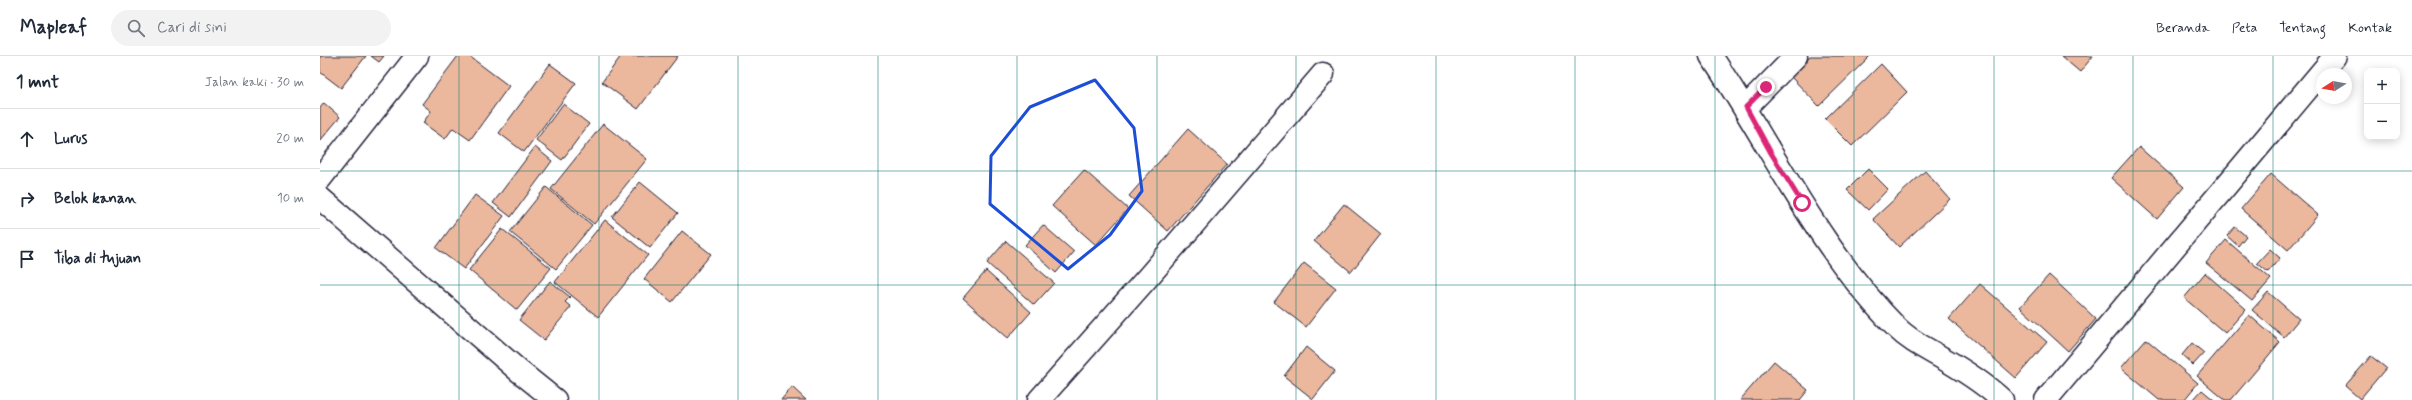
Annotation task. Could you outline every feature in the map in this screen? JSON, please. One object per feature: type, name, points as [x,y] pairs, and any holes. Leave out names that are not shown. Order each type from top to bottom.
[{"type":"street","points":[[320,179],[417,56]]},
{"type":"street","points":[[1712,56],[1746,107],[1771,153],[1842,265],[1898,329],[1920,346],[1967,373],[2002,400]]},
{"type":"street","points":[[1746,107],[1796,56]]},
{"type":"street","points":[[2046,400],[2335,56]]},
{"type":"street","points":[[1039,400],[1149,276],[1323,74]]},
{"type":"street","points":[[320,198],[519,371],[555,400]]},
{"type":"highlighted area","points":[[1095,80],[1134,128],[1142,191],[1110,235],[1068,269],[990,204],[991,156],[1030,107]]},
{"type":"building","points":[[320,56],[366,56],[341,88],[320,72]]},
{"type":"building","points":[[371,56],[384,56],[379,62]]},
{"type":"building","points":[[458,56],[469,56],[509,86],[470,140],[453,128],[445,139],[423,123],[431,111],[422,104]]},
{"type":"building","points":[[621,56],[678,56],[638,109],[602,82]]},
{"type":"building","points":[[1810,56],[1870,56],[1819,106],[1790,76]]},
{"type":"building","points":[[2061,56],[2093,56],[2080,72]]},
{"type":"building","points":[[550,64],[576,83],[524,152],[499,133]]},
{"type":"building","points":[[1881,64],[1907,92],[1852,146],[1825,119]]},
{"type":"building","points":[[324,103],[340,117],[320,141],[320,108]]},
{"type":"building","points":[[563,104],[589,124],[562,160],[536,140]]},
{"type":"building","points":[[603,124],[647,159],[594,224],[551,189]]},
{"type":"building","points":[[1188,129],[1227,164],[1168,231],[1129,196]]},
{"type":"building","points":[[535,147],[552,161],[511,217],[493,203]]},
{"type":"building","points":[[2139,147],[2184,187],[2157,219],[2111,178]]},
{"type":"building","points":[[1868,169],[1888,189],[1868,210],[1847,190]]},
{"type":"building","points":[[1084,170],[1128,209],[1096,245],[1052,206]]},
{"type":"building","points":[[1925,171],[1950,199],[1899,247],[1873,219]]},
{"type":"building","points":[[2271,174],[2318,215],[2288,250],[2241,209]]},
{"type":"building","points":[[640,182],[678,213],[650,248],[612,217]]},
{"type":"building","points":[[546,187],[592,225],[556,269],[510,232]]},
{"type":"building","points":[[475,195],[504,216],[464,269],[436,248]]},
{"type":"building","points":[[1344,204],[1381,234],[1351,272],[1314,241]]},
{"type":"building","points":[[605,220],[648,255],[598,317],[555,282]]},
{"type":"building","points":[[1043,225],[1074,252],[1056,273],[1025,245]]},
{"type":"building","points":[[2235,227],[2246,236],[2238,246],[2227,236]]},
{"type":"building","points":[[502,229],[551,268],[517,310],[469,270]]},
{"type":"building","points":[[682,231],[711,254],[672,302],[644,279]]},
{"type":"building","points":[[2226,240],[2271,279],[2252,301],[2206,263]]},
{"type":"building","points":[[1006,241],[1054,283],[1034,305],[987,263]]},
{"type":"building","points":[[2270,249],[2280,258],[2268,272],[2257,263]]},
{"type":"building","points":[[1304,263],[1336,288],[1306,327],[1274,302]]},
{"type":"building","points":[[986,271],[1031,312],[1008,338],[963,298]]},
{"type":"building","points":[[2205,273],[2246,309],[2225,333],[2184,298]]},
{"type":"building","points":[[2049,275],[2096,319],[2068,351],[2020,307]]},
{"type":"building","points":[[550,281],[570,297],[565,302],[571,307],[544,340],[519,320]]},
{"type":"building","points":[[1980,284],[2047,342],[2016,378],[1949,319]]},
{"type":"building","points":[[2268,292],[2299,319],[2284,337],[2252,310]]},
{"type":"building","points":[[2249,315],[2280,342],[2231,400],[2225,400],[2197,376]]},
{"type":"building","points":[[2146,339],[2198,383],[2184,400],[2159,400],[2121,368]]},
{"type":"building","points":[[2192,343],[2204,353],[2193,365],[2182,355]]},
{"type":"building","points":[[1306,347],[1335,371],[1313,399],[1284,376]]},
{"type":"building","points":[[2371,356],[2386,368],[2360,399],[2345,386]]},
{"type":"building","points":[[1774,361],[1808,390],[1800,400],[1740,400]]},
{"type":"building","points":[[792,387],[806,400],[781,400]]},
{"type":"building","points":[[2202,390],[2214,400],[2193,400]]},
{"type":"route","points":[[1766,87],[1746,107],[1771,153],[1802,203]]}]
